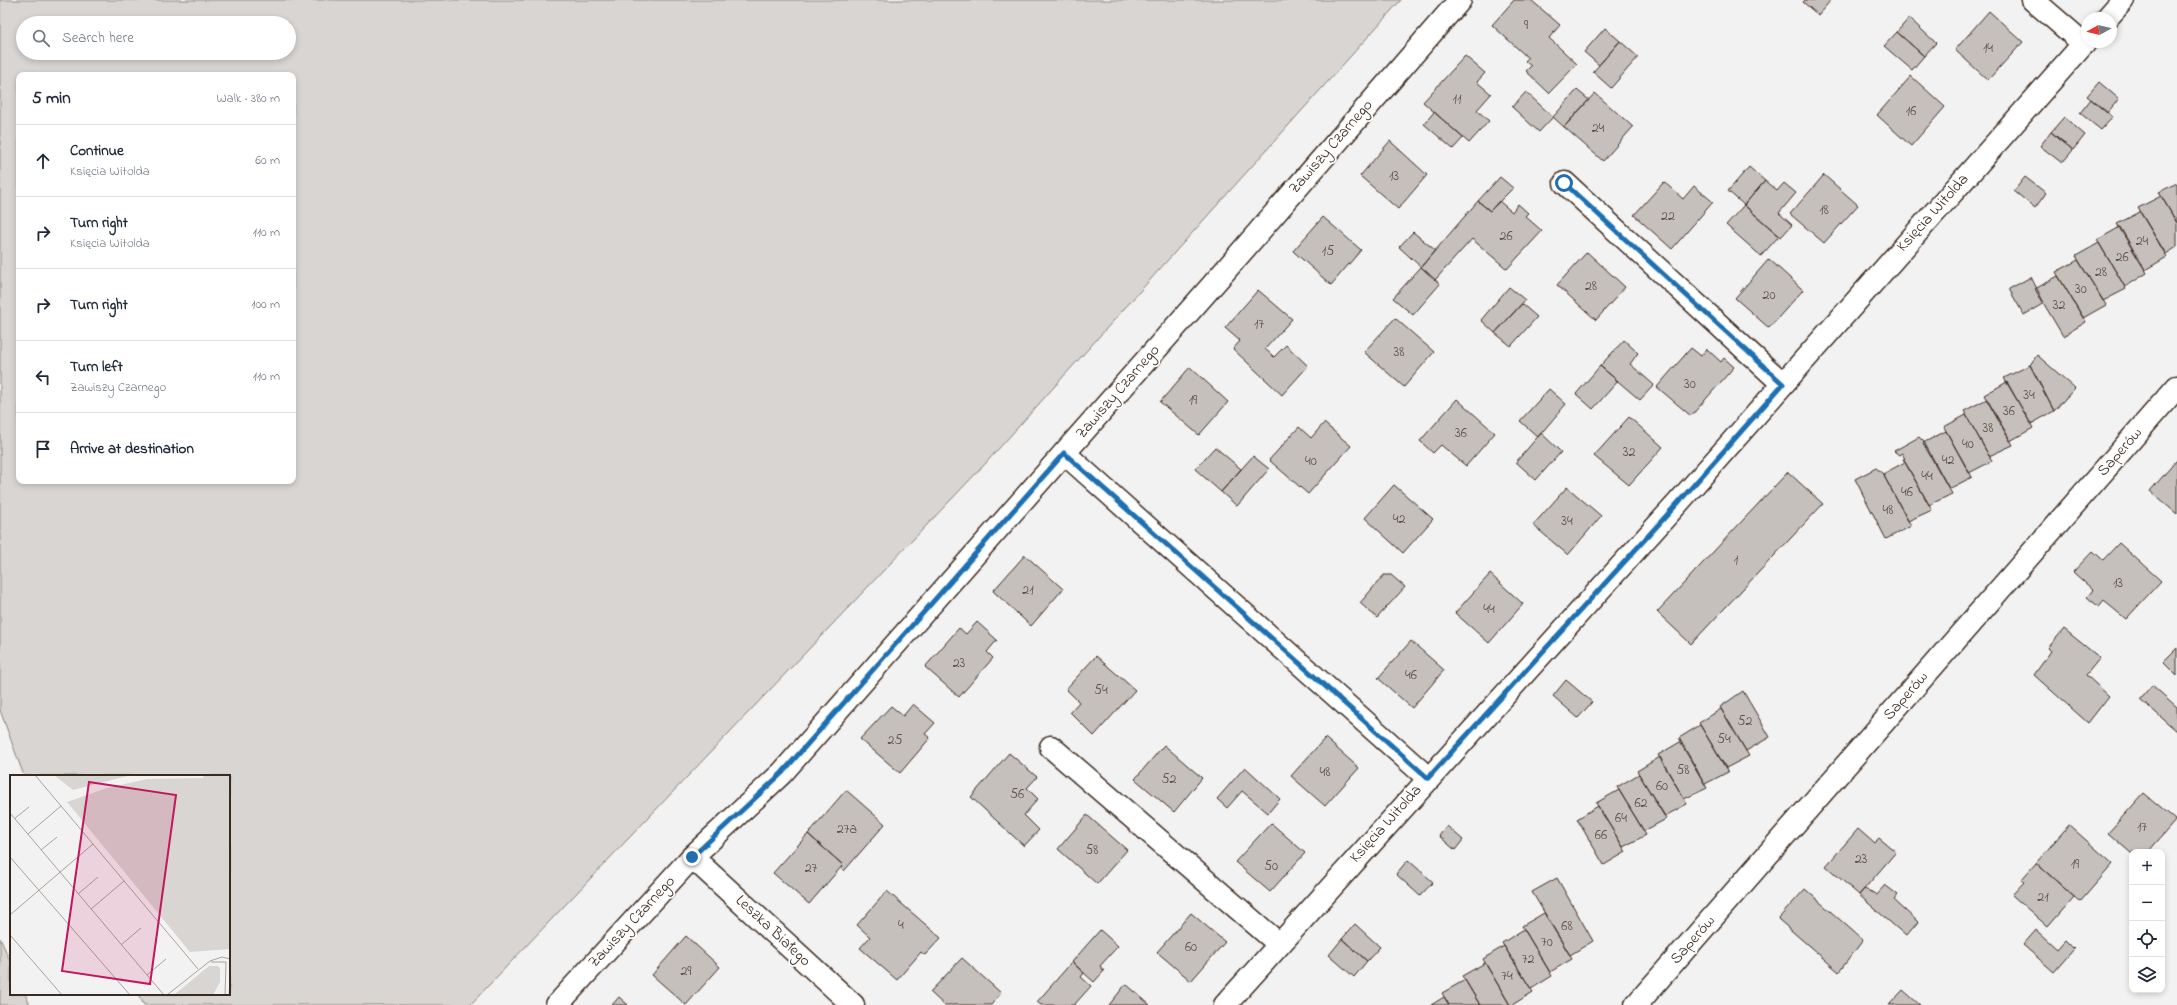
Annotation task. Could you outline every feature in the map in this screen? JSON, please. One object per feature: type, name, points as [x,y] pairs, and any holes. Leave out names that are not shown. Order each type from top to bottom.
[{"type":"street","name":"Zawiszy Czarnego","points":[[557,1005],[692,857],[782,773],[1460,0]]},
{"type":"street","name":"Księcia Witolda","points":[[2033,0],[2081,39]]},
{"type":"street","points":[[2111,12],[2122,0]]},
{"type":"street","name":"Księcia Witolda","points":[[1225,1005],[1428,778],[1677,504],[2081,47]]},
{"type":"street","points":[[1564,183],[1783,384]]},
{"type":"street","name":"Saperów","points":[[1636,1005],[2177,387]]},
{"type":"street","points":[[1064,453],[1428,778]]},
{"type":"street","points":[[1051,747],[1279,944]]},
{"type":"street","name":"Leszka Białego","points":[[692,857],[853,1005]]},
{"type":"shaded area","points":[[0,0],[1401,0],[985,464],[470,1005],[144,1005],[139,995],[230,995],[230,775],[24,775],[0,710]]},
{"type":"shaded area","points":[[0,938],[10,961],[10,995],[25,995],[30,1005],[0,1005]]},
{"type":"building","points":[[1514,0],[1531,0],[1560,25],[1549,38],[1577,64],[1549,93],[1526,71],[1531,66],[1525,61],[1528,58],[1492,25]]},
{"type":"building","points":[[1805,0],[1831,0],[1818,15],[1803,2]]},
{"type":"building","points":[[1989,11],[2023,42],[1988,80],[1955,50]]},
{"type":"building","points":[[1909,18],[1936,43],[1924,56],[1897,32]]},
{"type":"building","points":[[1605,28],[1620,41],[1599,65],[1584,52]]},
{"type":"building","points":[[1897,32],[1924,56],[1912,70],[1884,46]]},
{"type":"building","points":[[1620,41],[1638,57],[1611,88],[1593,72]]},
{"type":"building","points":[[1465,56],[1485,73],[1477,82],[1491,94],[1477,110],[1489,121],[1469,143],[1423,102]]},
{"type":"building","points":[[1911,76],[1945,107],[1911,146],[1877,115]]},
{"type":"building","points":[[2099,82],[2119,99],[2107,113],[2087,96]]},
{"type":"building","points":[[1577,90],[1589,100],[1564,127],[1553,117]]},
{"type":"building","points":[[1526,92],[1553,117],[1539,132],[1512,107]]},
{"type":"building","points":[[1595,93],[1633,127],[1603,161],[1564,127]]},
{"type":"building","points":[[2091,99],[2113,117],[2101,130],[2080,113]]},
{"type":"building","points":[[1434,112],[1463,138],[1453,149],[1424,124]]},
{"type":"building","points":[[2064,117],[2085,135],[2073,150],[2051,132]]},
{"type":"building","points":[[2051,132],[2073,150],[2062,163],[2040,146]]},
{"type":"building","points":[[1390,141],[1427,175],[1398,209],[1360,176]]},
{"type":"building","points":[[1749,167],[1765,181],[1744,205],[1728,191]]},
{"type":"building","points":[[1824,175],[1858,205],[1824,243],[1790,214]]},
{"type":"building","points":[[1500,177],[1513,188],[1490,211],[1478,201]]},
{"type":"building","points":[[2025,177],[2046,193],[2035,208],[2014,191]]},
{"type":"building","points":[[1765,181],[1777,191],[1784,183],[1796,193],[1779,213],[1792,225],[1781,237],[1744,205]]},
{"type":"building","points":[[1664,182],[1683,199],[1694,186],[1713,202],[1672,249],[1634,215]]},
{"type":"building","points":[[2177,183],[2177,223],[2159,192]]},
{"type":"building","points":[[2161,196],[2177,223],[2177,247],[2166,254],[2138,208]]},
{"type":"building","points":[[1478,201],[1490,211],[1499,201],[1512,212],[1518,204],[1528,213],[1525,216],[1542,231],[1507,269],[1472,239],[1435,280],[1421,267]]},
{"type":"building","points":[[1744,205],[1779,236],[1761,256],[1726,225]]},
{"type":"building","points":[[2140,212],[2167,257],[2145,270],[2117,224]]},
{"type":"building","points":[[1323,217],[1361,250],[1331,285],[1293,251]]},
{"type":"building","points":[[2120,227],[2147,273],[2125,287],[2097,240]]},
{"type":"building","points":[[1413,232],[1435,250],[1421,267],[1399,247]]},
{"type":"building","points":[[2099,243],[2126,289],[2103,301],[2076,256]]},
{"type":"building","points":[[1587,252],[1625,287],[1596,320],[1557,285]]},
{"type":"building","points":[[1769,259],[1803,290],[1769,328],[1735,298]]},
{"type":"building","points":[[2078,260],[2106,305],[2083,318],[2056,272]]},
{"type":"building","points":[[1421,267],[1440,284],[1413,315],[1393,298]]},
{"type":"building","points":[[2058,276],[2086,322],[2063,336],[2035,289]]},
{"type":"building","points":[[2031,277],[2044,303],[2024,315],[2009,289]]},
{"type":"building","points":[[1509,287],[1525,300],[1495,333],[1481,320]]},
{"type":"building","points":[[1258,290],[1292,319],[1265,349],[1274,357],[1286,345],[1308,366],[1282,395],[1233,349],[1240,341],[1225,328]]},
{"type":"building","points":[[1522,304],[1537,317],[1511,346],[1495,333]]},
{"type":"building","points":[[1395,318],[1434,352],[1404,387],[1364,352]]},
{"type":"building","points":[[1624,340],[1638,353],[1630,364],[1654,385],[1640,400],[1600,366]]},
{"type":"building","points":[[1691,348],[1701,356],[1707,349],[1721,362],[1724,358],[1734,367],[1691,416],[1657,387]]},
{"type":"building","points":[[2037,355],[2075,388],[2054,411],[2030,365]]},
{"type":"building","points":[[2030,365],[2054,411],[2031,424],[2004,378]]},
{"type":"building","points":[[1600,366],[1618,381],[1593,409],[1576,394]]},
{"type":"building","points":[[1190,367],[1228,402],[1199,435],[1160,402]]},
{"type":"building","points":[[2007,382],[2033,428],[2010,441],[1984,395]]},
{"type":"building","points":[[1549,389],[1566,404],[1538,437],[1520,421]]},
{"type":"building","points":[[1457,399],[1495,433],[1466,466],[1441,445],[1433,453],[1420,441]]},
{"type":"building","points":[[1987,399],[2013,445],[1989,456],[1964,411]]},
{"type":"building","points":[[1966,415],[1992,461],[1969,473],[1944,427]]},
{"type":"building","points":[[1629,417],[1663,447],[1629,485],[1594,456]]},
{"type":"building","points":[[1324,423],[1351,446],[1308,494],[1269,460],[1299,427],[1311,438]]},
{"type":"building","points":[[1946,431],[1972,477],[1949,489],[1923,443]]},
{"type":"building","points":[[1541,433],[1561,452],[1536,480],[1516,462]]},
{"type":"building","points":[[1919,437],[1924,442],[1952,494],[1929,505],[1903,459],[1905,459],[1902,453],[1899,455],[1894,451]]},
{"type":"building","points":[[1215,447],[1241,469],[1221,492],[1195,469]]},
{"type":"building","points":[[1253,456],[1269,469],[1237,506],[1221,492]]},
{"type":"building","points":[[2177,460],[2177,514],[2150,491]]},
{"type":"building","points":[[1905,462],[1932,510],[1908,521],[1883,474]]},
{"type":"building","points":[[1876,468],[1883,474],[1911,526],[1886,539],[1855,479]]},
{"type":"building","points":[[1788,472],[1823,504],[1691,644],[1657,612]]},
{"type":"building","points":[[1394,485],[1433,519],[1403,553],[1365,518]]},
{"type":"building","points":[[1567,487],[1601,516],[1568,555],[1533,525]]},
{"type":"building","points":[[2119,543],[2161,581],[2126,619],[2104,601],[2099,607],[2087,597],[2093,590],[2073,572],[2093,551],[2103,560]]},
{"type":"building","points":[[1025,555],[1063,589],[1031,626],[993,591]]},
{"type":"building","points":[[1490,574],[1523,604],[1489,643],[1455,613]]},
{"type":"building","points":[[1384,575],[1391,575],[1405,587],[1377,618],[1360,603]]},
{"type":"building","points":[[977,622],[997,640],[987,652],[993,658],[959,697],[925,667],[959,628],[966,634]]},
{"type":"building","points":[[2064,629],[2100,658],[2086,675],[2109,696],[2088,723],[2034,675],[2051,651],[2048,648]]},
{"type":"building","points":[[1411,641],[1444,670],[1412,708],[1378,678]]},
{"type":"building","points":[[2177,648],[2177,676],[2163,662]]},
{"type":"building","points":[[1096,656],[1135,690],[1094,736],[1070,712],[1079,702],[1066,689]]},
{"type":"building","points":[[1566,680],[1592,702],[1578,718],[1553,696]]},
{"type":"building","points":[[2152,685],[2177,707],[2177,731],[2140,699]]},
{"type":"building","points":[[1743,691],[1770,737],[1746,751],[1720,707]]},
{"type":"building","points":[[913,704],[935,723],[925,734],[930,738],[900,773],[860,739],[891,706],[903,716]]},
{"type":"building","points":[[1721,709],[1749,756],[1726,768],[1699,723]]},
{"type":"building","points":[[1700,725],[1728,772],[1705,784],[1679,738]]},
{"type":"building","points":[[1325,738],[1359,768],[1325,806],[1291,776]]},
{"type":"building","points":[[1680,742],[1707,788],[1684,799],[1658,755]]},
{"type":"building","points":[[1164,745],[1202,778],[1174,812],[1135,779]]},
{"type":"building","points":[[1009,753],[1037,777],[1027,788],[1038,799],[1024,815],[1039,830],[1024,846],[971,797]]},
{"type":"building","points":[[1660,757],[1687,804],[1665,816],[1637,771]]},
{"type":"building","points":[[1245,767],[1280,799],[1268,813],[1242,791],[1227,808],[1217,799]]},
{"type":"building","points":[[1639,774],[1666,819],[1644,831],[1617,787]]},
{"type":"building","points":[[846,790],[885,824],[844,871],[841,867],[843,865],[808,834]]},
{"type":"building","points":[[1619,790],[1646,835],[1623,847],[1596,803]]},
{"type":"building","points":[[2144,793],[2176,820],[2151,849],[2129,849],[2129,851],[2108,833]]},
{"type":"building","points":[[1598,806],[1626,852],[1604,865],[1577,819]]},
{"type":"building","points":[[1087,815],[1127,850],[1097,884],[1058,849]]},
{"type":"building","points":[[1271,823],[1305,853],[1270,892],[1235,862]]},
{"type":"building","points":[[2069,825],[2113,864],[2080,902],[2036,863]]},
{"type":"building","points":[[1447,826],[1463,840],[1455,850],[1439,836]]},
{"type":"building","points":[[1858,829],[1874,843],[1879,838],[1896,852],[1859,895],[1826,866]]},
{"type":"building","points":[[808,834],[843,865],[809,904],[773,873]]},
{"type":"building","points":[[1408,860],[1433,882],[1420,896],[1396,874]]},
{"type":"building","points":[[2036,863],[2074,897],[2048,927],[2012,895],[2024,882],[2021,880]]},
{"type":"building","points":[[1557,878],[1593,941],[1570,955],[1532,892]]},
{"type":"building","points":[[1885,885],[1898,895],[1894,900],[1918,922],[1906,936],[1859,895],[1864,889],[1877,894]]},
{"type":"building","points":[[1805,889],[1863,940],[1839,972],[1778,919]]},
{"type":"building","points":[[887,891],[941,938],[925,955],[921,952],[897,980],[860,948],[870,937],[857,925]]},
{"type":"building","points":[[1191,913],[1225,942],[1191,981],[1157,952]]},
{"type":"building","points":[[1544,913],[1572,959],[1550,972],[1522,926]]},
{"type":"building","points":[[1355,924],[1380,947],[1367,961],[1342,939]]},
{"type":"building","points":[[1524,929],[1552,976],[1531,989],[1502,943]]},
{"type":"building","points":[[1100,930],[1118,946],[1100,966],[1104,971],[1094,982],[1072,962]]},
{"type":"building","points":[[2036,930],[2057,949],[2065,940],[2074,949],[2054,972],[2023,945]]},
{"type":"building","points":[[686,936],[720,967],[686,1005],[652,975]]},
{"type":"building","points":[[1342,939],[1367,961],[1354,977],[1329,955]]},
{"type":"building","points":[[1504,946],[1533,992],[1512,1005],[1510,1005],[1483,959]]},
{"type":"building","points":[[962,958],[1001,993],[991,1005],[944,1005],[930,992]]},
{"type":"building","points":[[1072,962],[1084,973],[1081,977],[1091,986],[1074,1005],[1041,1005],[1037,1002]]},
{"type":"building","points":[[1485,963],[1510,1005],[1480,1005],[1462,976]]},
{"type":"building","points":[[1465,980],[1480,1005],[1449,1005],[1442,993]]},
{"type":"building","points":[[1126,984],[1150,1005],[1109,1005]]},
{"type":"building","points":[[1903,990],[1920,1005],[1889,1005]]},
{"type":"building","points":[[619,997],[627,1004],[628,1005],[612,1005]]},
{"type":"building","points":[[1444,997],[1449,1005],[1431,1005]]},
{"type":"route","points":[[692,857],[782,773],[1064,453],[1428,778],[1677,504],[1783,384],[1564,183]]}]
